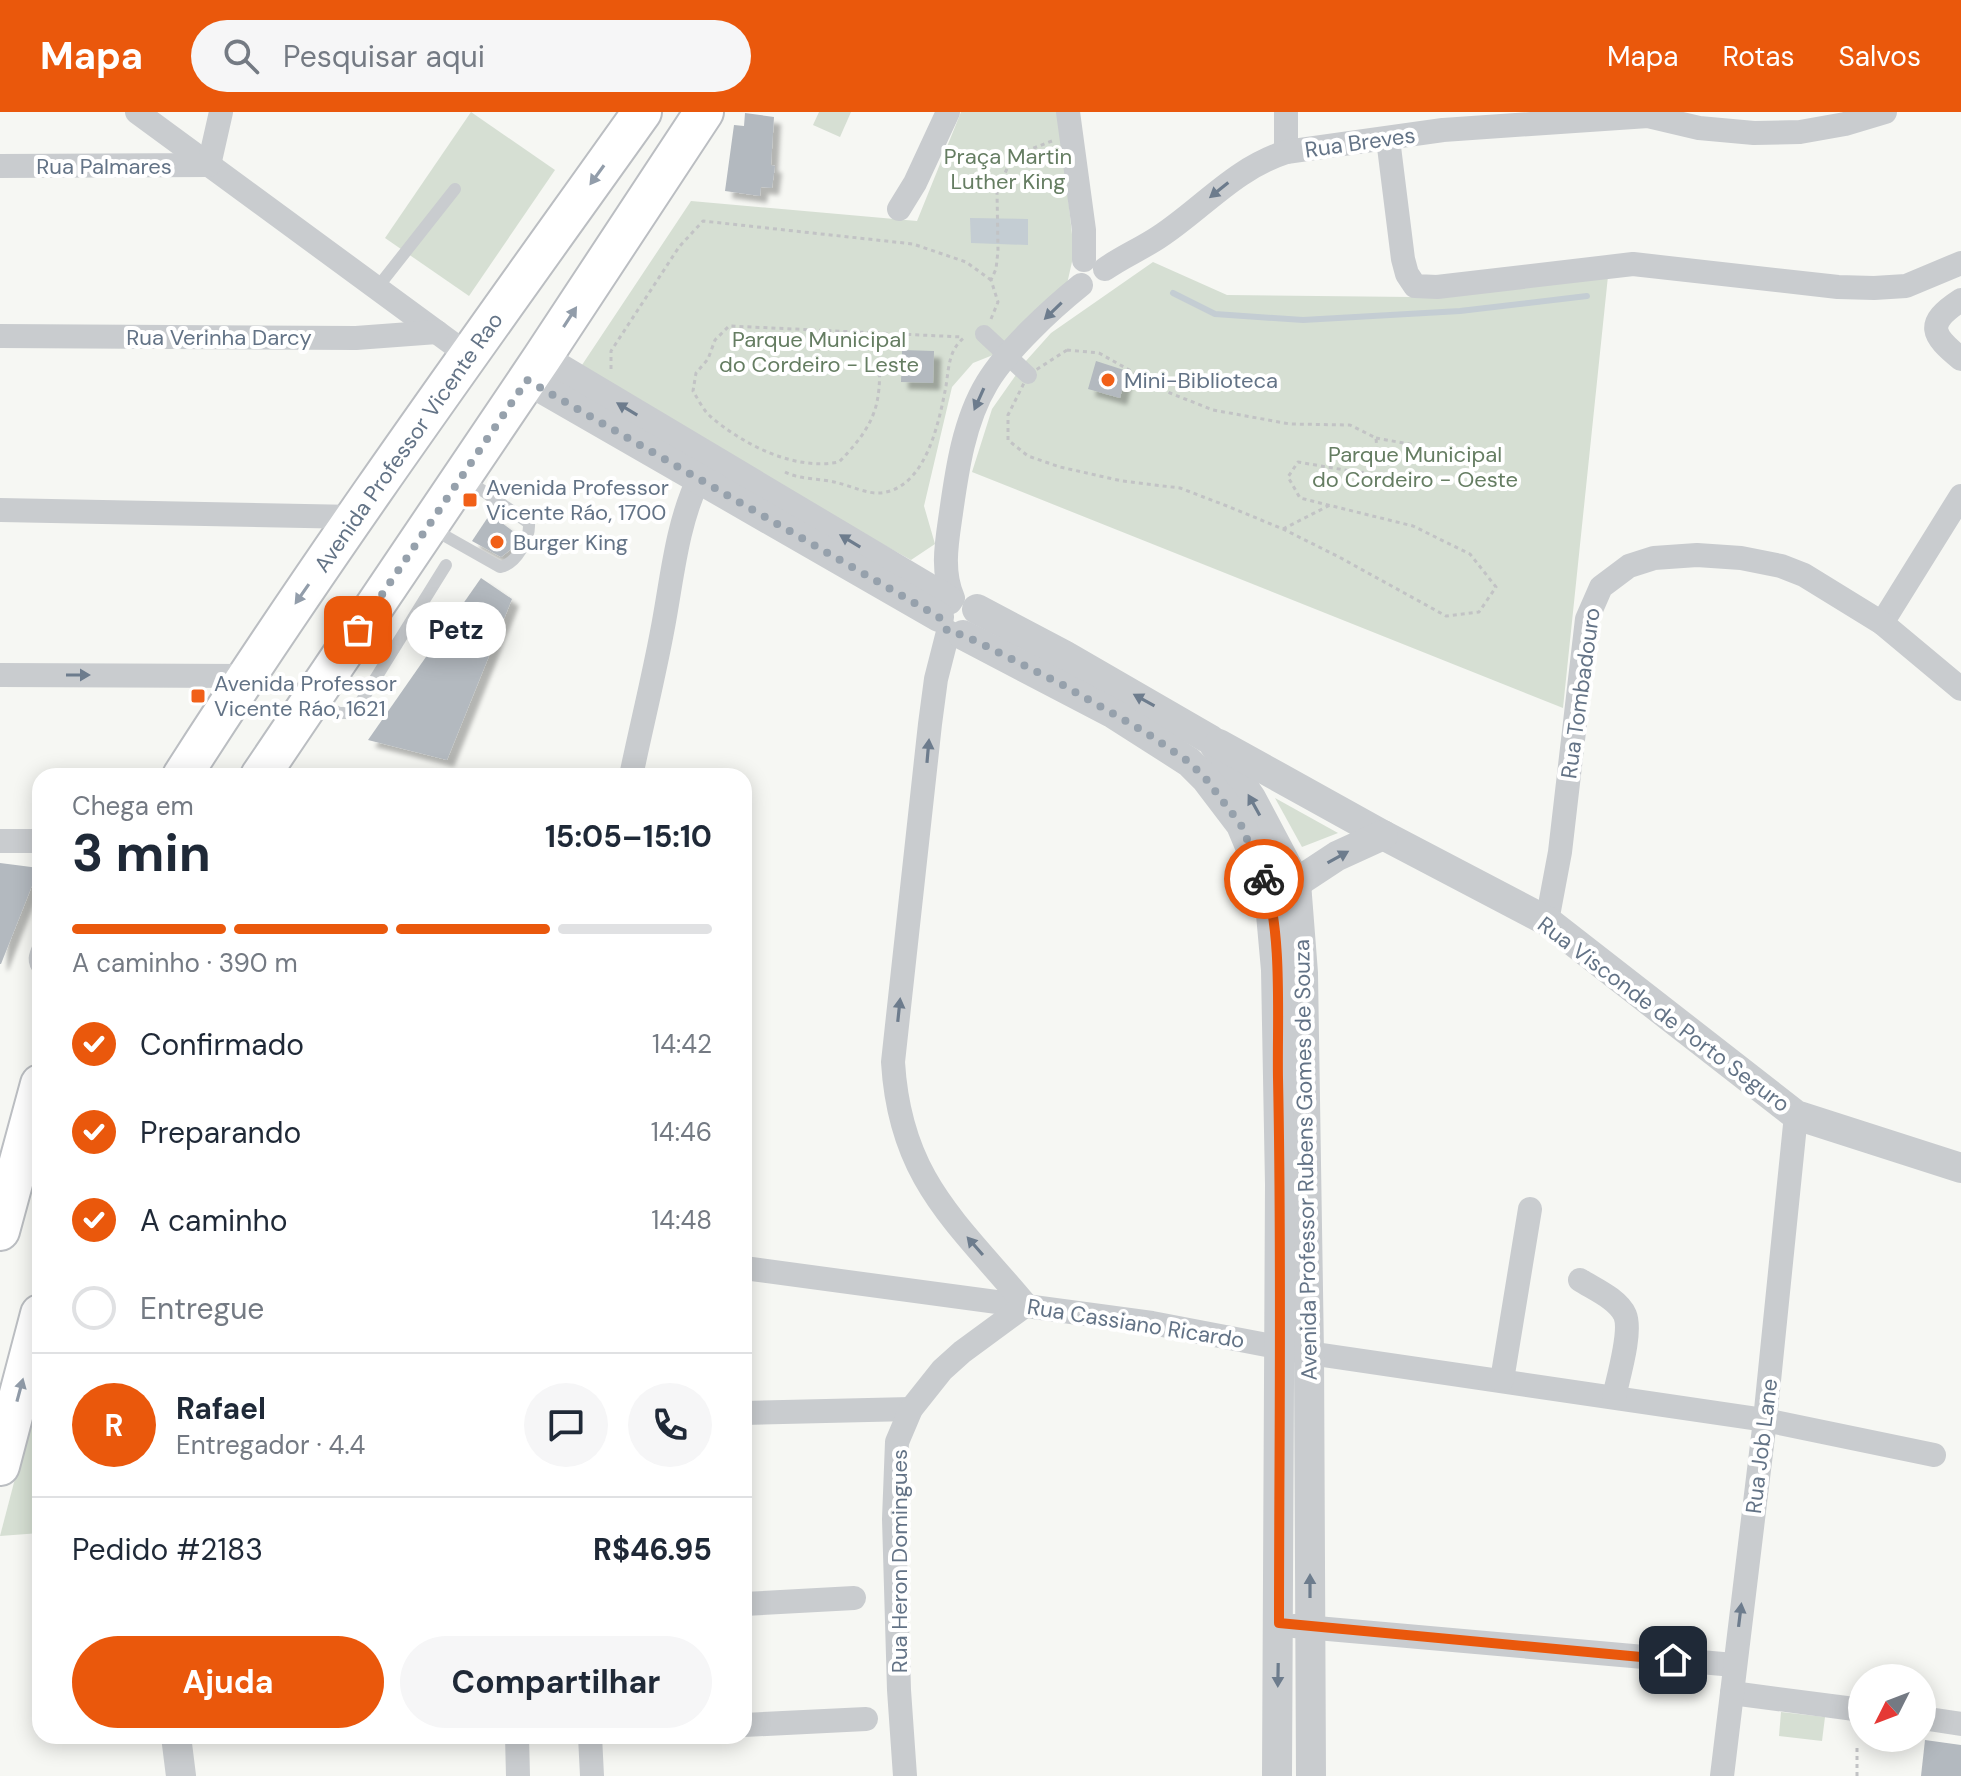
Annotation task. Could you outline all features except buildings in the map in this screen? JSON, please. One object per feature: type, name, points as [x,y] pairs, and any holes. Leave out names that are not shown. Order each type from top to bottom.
[{"type":"main road","name":"Avenida Professor Vicente Rao","points":[[187,768],[245,676],[468,355],[642,112]]},
{"type":"main road","points":[[265,768],[704,112]]},
{"type":"main road","points":[[0,1231],[6,1182],[32,1107]]},
{"type":"main road","points":[[0,1466],[32,1344]]},
{"type":"street","points":[[137,112],[468,355]]},
{"type":"street","points":[[209,165],[221,112]]},
{"type":"street","points":[[899,209],[915,183],[948,112]]},
{"type":"street","points":[[1286,112],[1286,152]]},
{"type":"street","name":"Rua Breves","points":[[1095,264],[1158,238],[1240,172],[1286,152],[1542,117],[1650,114],[1699,128],[1754,133],[1800,132],[1845,124],[1885,112]]},
{"type":"street","points":[[1026,1305],[952,1220],[919,1172],[898,1111],[893,1062],[936,679],[955,615],[945,572],[953,498],[964,442],[975,406],[987,382],[1007,356],[1081,285],[1075,271],[1095,264],[1084,230],[1070,124]]},
{"type":"street","points":[[1388,139],[1403,259],[1412,283],[1422,288],[1633,264],[1838,287],[1874,288],[1906,286],[1961,263]]},
{"type":"street","name":"Rua Palmares","points":[[0,166],[209,165]]},
{"type":"street","points":[[1961,300],[1937,323],[1935,333],[1961,359]]},
{"type":"street","name":"Rua Verinha Darcy","points":[[0,336],[356,338],[437,332]]},
{"type":"street","points":[[984,334],[1028,375]]},
{"type":"street","name":"Avenida Professor Rubens Gomes de Souza","points":[[535,369],[699,478],[955,615],[1078,663],[1211,740],[1251,798],[1296,883],[1288,930],[1309,1353],[1311,1776]]},
{"type":"street","name":"Avenida Professor Rubens Gomes de Souza","points":[[535,369],[955,615],[1189,762],[1241,825],[1288,930]]},
{"type":"street","points":[[633,768],[682,526],[699,478]]},
{"type":"street","points":[[1882,623],[1961,496]]},
{"type":"street","points":[[0,510],[356,517]]},
{"type":"street","name":"Rua Tombadouro","points":[[1547,921],[1560,852],[1587,619],[1601,587],[1629,566],[1654,558],[1697,555],[1741,558],[1781,566],[1804,575],[1882,623],[1961,689]]},
{"type":"street","points":[[1931,663],[1961,664]]},
{"type":"street","points":[[0,675],[245,676]]},
{"type":"street","name":"Rua Visconde de Porto Seguro","points":[[1211,740],[1547,921],[1796,1115],[1961,1168]]},
{"type":"street","points":[[1296,883],[1337,856],[1383,835]]},
{"type":"street","points":[[0,841],[32,841]]},
{"type":"street","name":"Avenida Professor Rubens Gomes de Souza","points":[[1277,1776],[1280,1184],[1290,971]]},
{"type":"street","name":"Rua Job Lane","points":[[1722,1776],[1765,1420],[1796,1115]]},
{"type":"street","points":[[1502,1380],[1530,1209]]},
{"type":"street","name":"Rua Cassiano Ricardo","points":[[752,1269],[1152,1323],[1309,1353],[1765,1420],[1934,1455]]},
{"type":"street","points":[[1580,1280],[1614,1302],[1624,1313],[1627,1325],[1614,1397]]},
{"type":"street","name":"Rua Heron Domingues","points":[[905,1776],[899,1690],[894,1490],[897,1442],[911,1409],[942,1370],[1026,1305]]},
{"type":"street","points":[[752,1413],[911,1409]]},
{"type":"street","points":[[752,1604],[854,1598]]},
{"type":"street","points":[[1279,1623],[1734,1665]]},
{"type":"street","points":[[1732,1693],[1848,1708]]},
{"type":"street","points":[[752,1725],[866,1719]]},
{"type":"street","points":[[1936,1720],[1961,1724]]},
{"type":"street","points":[[177,1744],[181,1776]]},
{"type":"street","points":[[517,1744],[518,1776]]},
{"type":"street","points":[[590,1744],[592,1776]]},
{"type":"lane","points":[[377,288],[455,189]]},
{"type":"lane","points":[[428,527],[500,567],[512,561],[530,534],[529,523],[462,476]]},
{"type":"lane","points":[[312,698],[339,713],[351,713],[359,705],[446,565]]},
{"type":"path","points":[[991,280],[998,251],[997,190],[1013,156],[1070,124]]},
{"type":"path","points":[[616,379],[610,367],[611,351],[679,247],[703,221],[913,244],[966,262],[991,280],[998,302],[984,334],[963,337],[879,333],[729,326],[715,340],[708,359],[696,373],[693,391],[709,416],[762,449],[798,462],[822,466],[839,462],[872,422],[881,385],[879,333]]},
{"type":"path","points":[[778,468],[792,476],[820,478],[878,493],[896,489],[917,472],[928,454],[951,353],[963,337]]},
{"type":"path","points":[[1376,438],[1378,461],[1362,473],[1298,462],[1288,477],[1300,498],[1413,526],[1470,554],[1496,587],[1479,612],[1446,616],[1283,529],[1180,488],[1122,481],[1028,456],[1008,440],[1008,415],[1028,375],[1067,350],[1099,353],[1170,393],[1213,410],[1290,424],[1350,425],[1376,438],[1414,445]]},
{"type":"path","points":[[1283,529],[1331,504]]},
{"type":"path","points":[[1857,1752],[1857,1776]]},
{"type":"green space","points":[[471,112],[555,170],[469,296],[385,238]]},
{"type":"green space","points":[[819,112],[851,112],[840,137],[813,125]]},
{"type":"green space","name":"Parque Municipal do Cordeiro - Leste","points":[[961,112],[1059,112],[1074,253],[1067,284],[993,355],[973,363],[952,387],[924,506],[935,544],[911,560],[576,374],[691,201],[917,221]]},
{"type":"green space","name":"Parque Municipal do Cordeiro - Oeste","points":[[1153,262],[1227,295],[1412,297],[1608,276],[1563,708],[972,472],[992,409],[1025,362],[1051,333]]},
{"type":"green space","points":[[1275,798],[1338,833],[1302,847]]},
{"type":"green space","points":[[32,1414],[32,1534],[0,1536]]},
{"type":"green space","points":[[1781,1712],[1825,1717],[1822,1741],[1779,1736]]},
{"type":"shaded area","points":[[970,218],[1028,219],[1028,245],[971,243]]},
{"type":"waterway","points":[[1173,293],[1215,314],[1303,320],[1460,311],[1587,296]]},
{"type":"way so far","points":[[358,630],[527,380],[939,617],[948,632],[963,635],[1063,685],[1167,746],[1206,779],[1241,825],[1264,879]]},
{"type":"place","name":"Mini-Biblioteca","points":[[1108,380]]},
{"type":"place","name":"Avenida Professor Vicente Ráo, 1700","points":[[470,500]]},
{"type":"place","name":"Burger King","points":[[497,542]]},
{"type":"place","name":"Petz","points":[[358,630]]},
{"type":"place","name":"Avenida Professor Vicente Ráo, 1621","points":[[198,696]]},
{"type":"route","points":[[1264,879],[1269,892],[1276,970],[1280,1184],[1279,1623],[1673,1660]]},
{"type":"park label","name":"Praça Martin Luther King","points":[[1008,168]]}]
